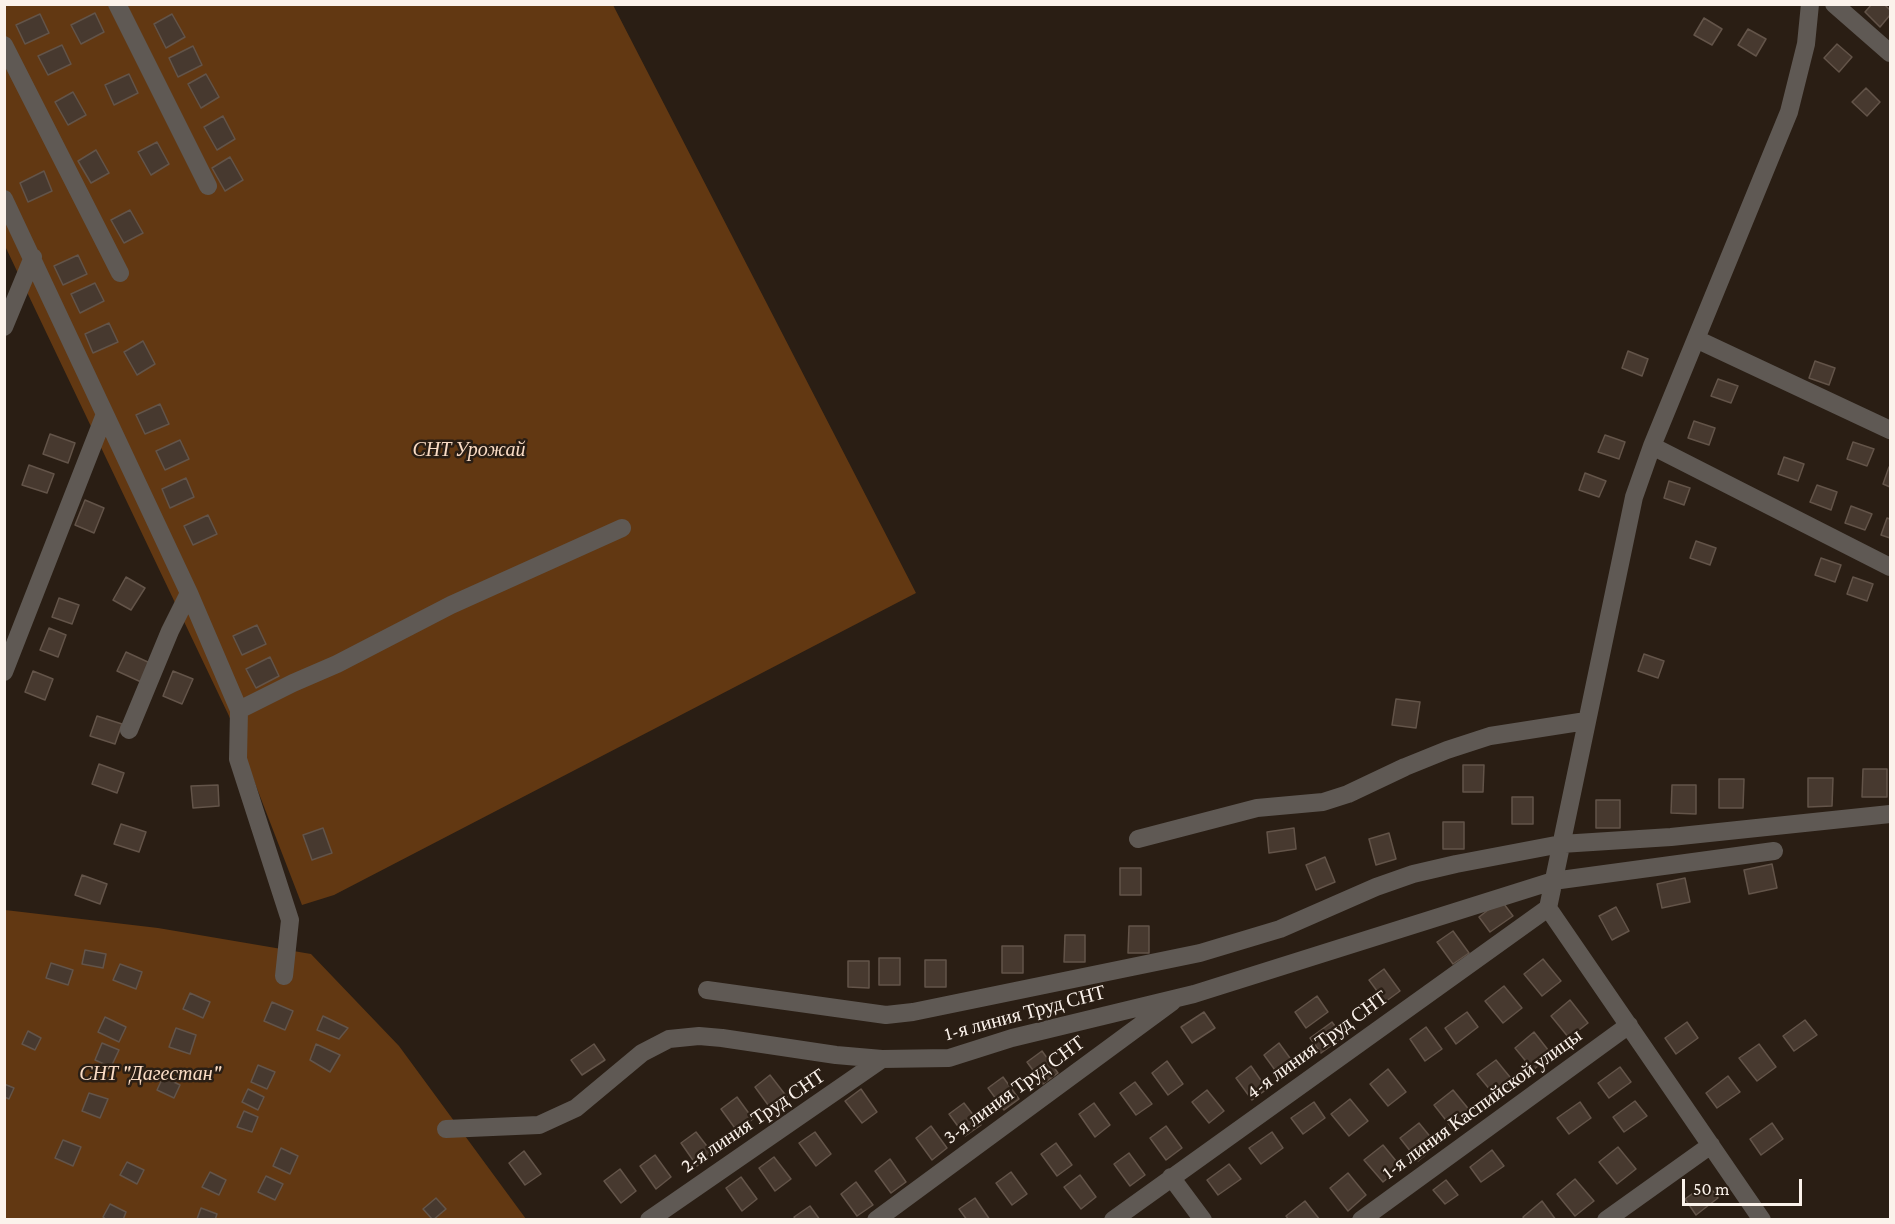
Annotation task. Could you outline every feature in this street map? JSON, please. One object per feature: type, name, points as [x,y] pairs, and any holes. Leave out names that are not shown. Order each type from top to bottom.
[{"type":"street","points":[[117,4],[208,186]]},
{"type":"street","points":[[1762,1220],[1548,908],[1634,496],[1652,446],[1789,112],[1806,44],[1810,4]]},
{"type":"street","points":[[1834,4],[1890,53]]},
{"type":"street","points":[[4,45],[120,273]]},
{"type":"street","points":[[4,199],[189,593],[239,710],[238,759],[290,920],[284,976]]},
{"type":"street","points":[[4,327],[33,257]]},
{"type":"street","points":[[1696,339],[1890,430]]},
{"type":"street","points":[[4,672],[105,414]]},
{"type":"street","points":[[1652,446],[1890,567]]},
{"type":"street","points":[[239,710],[338,664],[451,605],[622,528]]},
{"type":"street","points":[[129,730],[170,631],[189,593]]},
{"type":"street","points":[[1138,839],[1257,808],[1323,802],[1348,794],[1426,759],[1490,736],[1586,721]]},
{"type":"street","points":[[707,990],[886,1015],[913,1012],[1200,953],[1280,929],[1376,887],[1413,874],[1561,844],[1671,837],[1890,814]]},
{"type":"street","name":"1-я линия Труд СНТ","points":[[446,1129],[539,1125],[576,1108],[642,1053],[669,1039],[699,1036],[722,1038],[836,1055],[882,1059],[949,1058],[1012,1038],[1179,998],[1553,881],[1774,851]]},
{"type":"street","name":"4-я линия Труд СНТ","points":[[1113,1220],[1548,908]]},
{"type":"street","name":"3-я линия Труд СНТ","points":[[876,1220],[1179,998]]},
{"type":"street","name":"1-я линия Каспийской улицы","points":[[1361,1220],[1629,1025]]},
{"type":"street","name":"2-я линия Труд СНТ","points":[[649,1220],[882,1059]]},
{"type":"street","points":[[1606,1220],[1711,1145]]},
{"type":"street","points":[[1171,1177],[1203,1220]]},
{"type":"green space","name":"СНТ Урожай","points":[[5,5],[613,5],[916,593],[334,895],[302,905],[229,716],[5,246]]},
{"type":"green space","name":"СНТ \"Дагестан\"","points":[[5,910],[158,928],[311,954],[399,1046],[526,1219],[5,1220]]},
{"type":"building","points":[[1872,4],[1884,4],[1890,10],[1890,15],[1880,27],[1865,12]]},
{"type":"building","points":[[95,13],[104,32],[81,44],[71,25]]},
{"type":"building","points":[[40,14],[49,33],[25,44],[16,25]]},
{"type":"building","points":[[172,14],[185,37],[166,48],[154,24]]},
{"type":"building","points":[[1704,18],[1722,29],[1712,45],[1694,35]]},
{"type":"building","points":[[1748,29],[1766,39],[1756,56],[1738,45]]},
{"type":"building","points":[[1837,44],[1852,57],[1839,72],[1824,58]]},
{"type":"building","points":[[62,45],[71,64],[48,75],[38,56]]},
{"type":"building","points":[[193,46],[202,65],[178,77],[169,58]]},
{"type":"building","points":[[129,74],[138,93],[114,105],[105,85]]},
{"type":"building","points":[[206,74],[219,97],[201,108],[188,84]]},
{"type":"building","points":[[1866,88],[1880,102],[1867,116],[1852,102]]},
{"type":"building","points":[[73,92],[86,115],[68,125],[55,102]]},
{"type":"building","points":[[223,116],[235,139],[217,150],[204,127]]},
{"type":"building","points":[[157,142],[169,164],[151,175],[138,152]]},
{"type":"building","points":[[96,150],[109,173],[91,183],[78,161]]},
{"type":"building","points":[[230,157],[243,180],[225,191],[212,168]]},
{"type":"building","points":[[44,171],[52,191],[28,202],[20,183]]},
{"type":"building","points":[[130,210],[143,233],[124,243],[111,220]]},
{"type":"building","points":[[78,255],[87,274],[63,285],[54,266]]},
{"type":"building","points":[[95,283],[104,301],[80,313],[71,294]]},
{"type":"building","points":[[109,323],[118,342],[93,353],[85,334]]},
{"type":"building","points":[[143,341],[155,364],[137,375],[124,352]]},
{"type":"building","points":[[1628,351],[1648,359],[1642,376],[1622,368]]},
{"type":"building","points":[[1815,361],[1835,368],[1829,385],[1809,378]]},
{"type":"building","points":[[1718,379],[1738,386],[1731,403],[1711,396]]},
{"type":"building","points":[[160,404],[169,424],[145,434],[136,415]]},
{"type":"building","points":[[1694,421],[1715,428],[1709,445],[1688,438]]},
{"type":"building","points":[[50,434],[75,443],[68,463],[43,454]]},
{"type":"building","points":[[1605,435],[1625,442],[1619,459],[1598,452]]},
{"type":"building","points":[[180,440],[189,459],[165,470],[156,451]]},
{"type":"building","points":[[1853,442],[1874,449],[1867,466],[1847,459]]},
{"type":"building","points":[[1784,457],[1804,464],[1798,481],[1778,474]]},
{"type":"building","points":[[29,465],[54,474],[47,493],[22,485]]},
{"type":"building","points":[[1890,468],[1890,487],[1883,484]]},
{"type":"building","points":[[1585,473],[1606,481],[1599,497],[1579,490]]},
{"type":"building","points":[[186,478],[194,497],[170,508],[162,489]]},
{"type":"building","points":[[1669,481],[1690,488],[1684,505],[1664,498]]},
{"type":"building","points":[[1817,485],[1837,492],[1831,510],[1810,502]]},
{"type":"building","points":[[85,500],[104,508],[94,533],[75,525]]},
{"type":"building","points":[[1851,506],[1872,514],[1865,530],[1845,523]]},
{"type":"building","points":[[208,515],[217,534],[193,545],[184,526]]},
{"type":"building","points":[[1887,518],[1890,519],[1890,538],[1881,535]]},
{"type":"building","points":[[1696,541],[1716,548],[1710,565],[1690,558]]},
{"type":"building","points":[[1821,558],[1841,565],[1835,582],[1815,575]]},
{"type":"building","points":[[126,577],[145,588],[131,610],[113,600]]},
{"type":"building","points":[[1853,577],[1873,584],[1867,601],[1847,594]]},
{"type":"building","points":[[59,598],[79,605],[72,624],[52,617]]},
{"type":"building","points":[[257,625],[266,644],[242,655],[233,636]]},
{"type":"building","points":[[49,628],[66,635],[58,657],[40,650]]},
{"type":"building","points":[[126,652],[150,663],[141,682],[117,671]]},
{"type":"building","points":[[1644,654],[1664,661],[1658,678],[1638,671]]},
{"type":"building","points":[[270,657],[279,676],[256,688],[246,669]]},
{"type":"building","points":[[33,671],[53,679],[45,700],[25,692]]},
{"type":"building","points":[[173,671],[193,679],[182,704],[163,696]]},
{"type":"building","points":[[1396,699],[1420,702],[1416,728],[1392,725]]},
{"type":"building","points":[[97,716],[122,724],[115,744],[90,736]]},
{"type":"building","points":[[99,764],[124,773],[117,793],[92,784]]},
{"type":"building","points":[[1463,765],[1484,765],[1483,792],[1463,792]]},
{"type":"building","points":[[1863,769],[1887,769],[1887,797],[1862,797]]},
{"type":"building","points":[[1808,778],[1833,778],[1832,806],[1808,807]]},
{"type":"building","points":[[1719,779],[1744,779],[1743,808],[1719,808]]},
{"type":"building","points":[[218,785],[219,806],[193,808],[191,786]]},
{"type":"building","points":[[1672,785],[1696,785],[1696,814],[1671,813]]},
{"type":"building","points":[[1512,797],[1533,797],[1533,824],[1512,824]]},
{"type":"building","points":[[1596,800],[1620,800],[1620,828],[1596,828]]},
{"type":"building","points":[[1443,822],[1464,822],[1464,849],[1443,849]]},
{"type":"building","points":[[121,824],[146,832],[139,852],[114,844]]},
{"type":"building","points":[[323,828],[332,853],[312,860],[303,835]]},
{"type":"building","points":[[1294,828],[1296,849],[1269,853],[1267,832]]},
{"type":"building","points":[[1389,833],[1396,859],[1376,865],[1369,839]]},
{"type":"building","points":[[1325,857],[1335,882],[1316,890],[1306,865]]},
{"type":"building","points":[[1772,864],[1777,888],[1749,894],[1744,870]]},
{"type":"building","points":[[1120,868],[1141,868],[1141,895],[1120,895]]},
{"type":"building","points":[[82,875],[107,884],[100,904],[75,895]]},
{"type":"building","points":[[1685,878],[1690,902],[1662,908],[1657,884]]},
{"type":"building","points":[[1501,900],[1513,916],[1490,932],[1479,917]]},
{"type":"building","points":[[1616,907],[1629,931],[1612,940],[1599,916]]},
{"type":"building","points":[[1129,926],[1149,926],[1149,953],[1128,953]]},
{"type":"building","points":[[1453,931],[1469,953],[1453,964],[1437,942]]},
{"type":"building","points":[[1065,935],[1085,935],[1085,962],[1064,962]]},
{"type":"building","points":[[1002,946],[1023,946],[1023,973],[1002,973]]},
{"type":"building","points":[[85,950],[106,954],[103,968],[82,964]]},
{"type":"building","points":[[879,958],[900,958],[900,985],[879,985]]},
{"type":"building","points":[[1543,959],[1561,981],[1542,996],[1524,974]]},
{"type":"building","points":[[925,960],[946,960],[946,987],[925,987]]},
{"type":"building","points":[[848,961],[869,961],[869,988],[848,987]]},
{"type":"building","points":[[51,963],[73,970],[68,985],[46,978]]},
{"type":"building","points":[[120,964],[142,972],[136,989],[113,980]]},
{"type":"building","points":[[1384,969],[1400,991],[1385,1002],[1369,980]]},
{"type":"building","points":[[1504,986],[1522,1008],[1503,1023],[1485,1001]]},
{"type":"building","points":[[190,993],[210,1002],[203,1018],[183,1009]]},
{"type":"building","points":[[1317,996],[1328,1012],[1306,1028],[1295,1012]]},
{"type":"building","points":[[1570,1000],[1588,1023],[1569,1038],[1551,1016]]},
{"type":"building","points":[[272,1002],[293,1011],[285,1030],[264,1021]]},
{"type":"building","points":[[1204,1012],[1215,1028],[1192,1043],[1181,1027]]},
{"type":"building","points":[[1467,1012],[1478,1027],[1456,1044],[1445,1028]]},
{"type":"building","points":[[323,1016],[348,1028],[339,1039],[317,1030]]},
{"type":"building","points":[[105,1017],[126,1027],[119,1042],[98,1032]]},
{"type":"building","points":[[1805,1020],[1817,1035],[1794,1051],[1783,1036]]},
{"type":"building","points":[[1332,1022],[1343,1037],[1321,1053],[1310,1038]]},
{"type":"building","points":[[1687,1022],[1698,1038],[1676,1054],[1665,1038]]},
{"type":"building","points":[[1426,1027],[1442,1049],[1425,1061],[1410,1039]]},
{"type":"building","points":[[176,1028],[196,1035],[190,1054],[169,1047]]},
{"type":"building","points":[[28,1031],[41,1038],[35,1050],[22,1044]]},
{"type":"building","points":[[1534,1032],[1552,1055],[1533,1070],[1515,1048]]},
{"type":"building","points":[[102,1043],[119,1050],[111,1067],[95,1060]]},
{"type":"building","points":[[1279,1043],[1295,1065],[1280,1077],[1264,1055]]},
{"type":"building","points":[[316,1044],[340,1055],[330,1072],[310,1060]]},
{"type":"building","points":[[594,1044],[605,1060],[582,1075],[571,1060]]},
{"type":"building","points":[[1759,1044],[1776,1067],[1757,1081],[1739,1058]]},
{"type":"building","points":[[1042,1051],[1058,1073],[1043,1084],[1027,1062]]},
{"type":"building","points":[[1496,1060],[1514,1082],[1496,1097],[1477,1074]]},
{"type":"building","points":[[1167,1061],[1183,1084],[1168,1095],[1152,1073]]},
{"type":"building","points":[[258,1065],[275,1072],[267,1089],[251,1082]]},
{"type":"building","points":[[1251,1066],[1267,1089],[1252,1100],[1236,1078]]},
{"type":"building","points":[[1620,1067],[1631,1082],[1609,1098],[1598,1083]]},
{"type":"building","points":[[1388,1069],[1406,1092],[1388,1106],[1370,1084]]},
{"type":"building","points":[[770,1075],[787,1097],[771,1109],[755,1087]]},
{"type":"building","points":[[1728,1076],[1740,1092],[1717,1108],[1706,1093]]},
{"type":"building","points":[[163,1077],[180,1085],[174,1098],[157,1090]]},
{"type":"building","points":[[1003,1077],[1019,1099],[1004,1110],[988,1088]]},
{"type":"building","points":[[1135,1082],[1152,1104],[1136,1115],[1120,1093]]},
{"type":"building","points":[[4,1084],[14,1088],[9,1099],[4,1097]]},
{"type":"building","points":[[248,1089],[264,1097],[258,1110],[242,1102]]},
{"type":"building","points":[[861,1089],[877,1112],[862,1123],[845,1101]]},
{"type":"building","points":[[1207,1090],[1224,1111],[1209,1123],[1192,1102]]},
{"type":"building","points":[[1453,1090],[1471,1112],[1452,1128],[1434,1105]]},
{"type":"building","points":[[89,1093],[108,1099],[100,1118],[82,1111]]},
{"type":"building","points":[[737,1097],[753,1119],[737,1131],[721,1109]]},
{"type":"building","points":[[1350,1099],[1368,1121],[1349,1136],[1331,1114]]},
{"type":"building","points":[[1635,1101],[1647,1116],[1624,1132],[1613,1117]]},
{"type":"building","points":[[1314,1102],[1325,1118],[1303,1134],[1291,1118]]},
{"type":"building","points":[[1580,1102],[1591,1118],[1569,1134],[1557,1118]]},
{"type":"building","points":[[964,1103],[981,1125],[965,1136],[949,1114]]},
{"type":"building","points":[[1094,1103],[1110,1125],[1095,1137],[1079,1114]]},
{"type":"building","points":[[244,1111],[258,1117],[252,1132],[237,1127]]},
{"type":"building","points":[[1419,1123],[1437,1145],[1418,1161],[1400,1138]]},
{"type":"building","points":[[1772,1123],[1783,1139],[1761,1155],[1750,1139]]},
{"type":"building","points":[[931,1126],[947,1148],[932,1160],[916,1138]]},
{"type":"building","points":[[1166,1126],[1182,1148],[1166,1160],[1150,1138]]},
{"type":"building","points":[[696,1132],[713,1154],[697,1166],[681,1143]]},
{"type":"building","points":[[815,1132],[831,1154],[816,1166],[799,1143]]},
{"type":"building","points":[[1272,1132],[1283,1148],[1261,1164],[1249,1148]]},
{"type":"building","points":[[63,1140],[81,1147],[73,1166],[55,1158]]},
{"type":"building","points":[[1056,1143],[1072,1165],[1057,1176],[1041,1154]]},
{"type":"building","points":[[1383,1145],[1401,1167],[1383,1182],[1364,1160]]},
{"type":"building","points":[[1618,1147],[1636,1169],[1617,1184],[1599,1162]]},
{"type":"building","points":[[281,1148],[298,1156],[290,1174],[273,1166]]},
{"type":"building","points":[[1492,1150],[1504,1166],[1481,1182],[1470,1167]]},
{"type":"building","points":[[524,1151],[541,1174],[525,1185],[509,1163]]},
{"type":"building","points":[[1129,1153],[1145,1175],[1130,1186],[1114,1164]]},
{"type":"building","points":[[655,1155],[671,1177],[656,1189],[640,1166]]},
{"type":"building","points":[[774,1157],[791,1179],[775,1191],[759,1168]]},
{"type":"building","points":[[890,1159],[906,1182],[891,1193],[875,1171]]},
{"type":"building","points":[[127,1162],[144,1170],[137,1184],[120,1175]]},
{"type":"building","points":[[1229,1164],[1241,1179],[1218,1195],[1207,1180]]},
{"type":"building","points":[[620,1169],[636,1191],[621,1203],[604,1181]]},
{"type":"building","points":[[210,1172],[226,1180],[219,1195],[202,1187]]},
{"type":"building","points":[[1011,1172],[1027,1194],[1012,1205],[996,1183]]},
{"type":"building","points":[[1348,1173],[1366,1195],[1348,1211],[1330,1188]]},
{"type":"building","points":[[1080,1175],[1096,1197],[1081,1209],[1064,1187]]},
{"type":"building","points":[[266,1176],[283,1184],[275,1200],[258,1192]]},
{"type":"building","points":[[741,1177],[757,1199],[742,1211],[726,1188]]},
{"type":"building","points":[[1575,1179],[1594,1201],[1575,1216],[1557,1194]]},
{"type":"building","points":[[1446,1180],[1458,1195],[1445,1204],[1433,1190]]},
{"type":"building","points":[[856,1182],[873,1205],[857,1216],[841,1194]]},
{"type":"building","points":[[1707,1183],[1718,1198],[1696,1215],[1685,1199]]},
{"type":"building","points":[[436,1198],[446,1209],[433,1220],[423,1209]]},
{"type":"building","points":[[975,1198],[990,1220],[967,1220],[959,1209]]},
{"type":"building","points":[[1305,1201],[1320,1220],[1289,1220],[1286,1216]]},
{"type":"building","points":[[1542,1201],[1556,1220],[1525,1220],[1523,1217]]},
{"type":"building","points":[[110,1204],[126,1212],[123,1220],[107,1220],[103,1217]]},
{"type":"building","points":[[810,1206],[820,1220],[796,1220],[794,1217]]},
{"type":"building","points":[[201,1208],[217,1214],[215,1220],[197,1219]]}]
